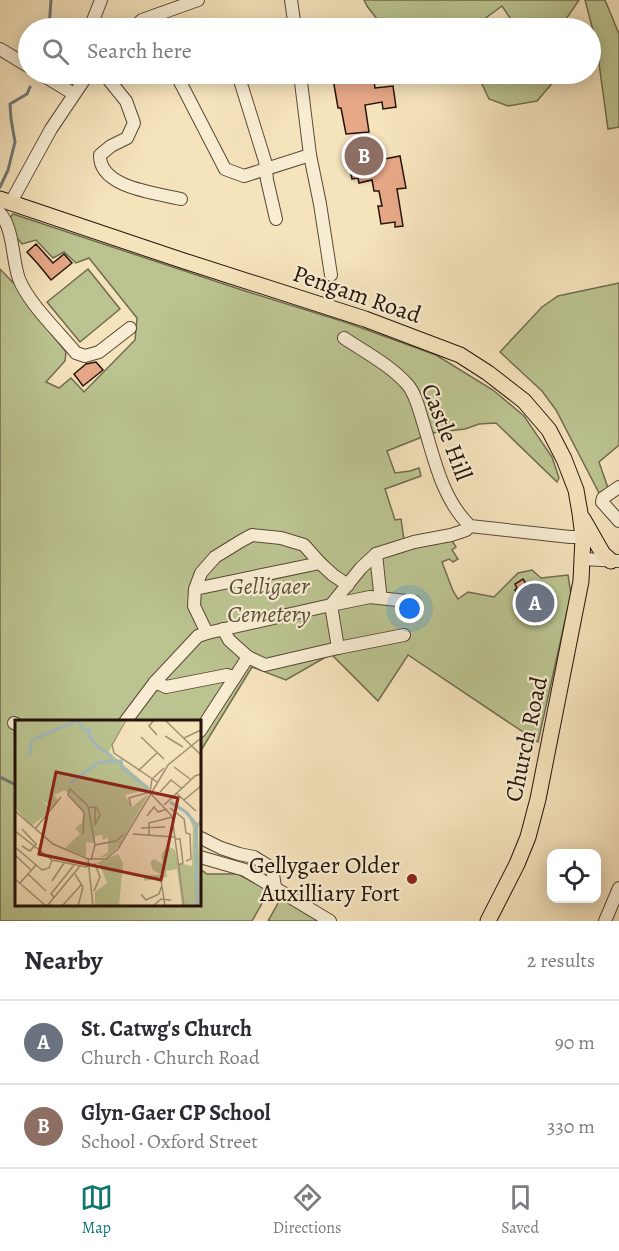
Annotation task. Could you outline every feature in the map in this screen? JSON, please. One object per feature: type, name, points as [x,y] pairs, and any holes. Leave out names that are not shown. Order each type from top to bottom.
[{"type":"main road","name":"Pengam Road","points":[[4,205],[365,319],[460,355],[524,401],[549,430],[576,490],[583,537],[583,559]]},
{"type":"main road","points":[[580,513],[603,554],[615,561]]},
{"type":"main road","name":"Church Road","points":[[488,921],[517,864],[528,837],[538,799],[579,592],[583,559]]},
{"type":"street","points":[[94,18],[101,0]]},
{"type":"street","points":[[160,18],[198,0]]},
{"type":"street","points":[[291,0],[291,18]]},
{"type":"street","points":[[0,49],[18,60]]},
{"type":"street","points":[[57,84],[74,94]]},
{"type":"street","points":[[81,84],[4,205],[2,215],[8,228],[20,281],[32,302],[76,353],[85,356],[99,352],[130,328]]},
{"type":"street","points":[[112,84],[126,101],[134,123],[127,138],[100,155],[100,163],[109,176],[125,186],[181,199]]},
{"type":"street","points":[[181,84],[225,169],[244,176],[310,155]]},
{"type":"street","points":[[241,84],[267,170],[267,180],[276,219]]},
{"type":"street","points":[[301,84],[310,155],[331,275]]},
{"type":"street","name":"Castle Hill","points":[[344,338],[393,371],[409,385],[417,402],[437,470],[447,493],[470,526]]},
{"type":"street","points":[[619,487],[603,498],[602,502],[619,521]]},
{"type":"street","points":[[338,648],[331,605],[361,568],[376,554],[414,542],[451,535],[466,530],[470,526],[583,537]]},
{"type":"street","points":[[207,633],[194,606],[195,590],[201,573],[215,557],[252,535],[281,538],[304,545],[333,575],[348,585]]},
{"type":"street","points":[[376,554],[380,592],[378,597]]},
{"type":"street","points":[[583,559],[615,561]]},
{"type":"street","points":[[195,590],[320,563]]},
{"type":"street","points":[[126,720],[155,682],[198,636],[370,597],[416,602]]},
{"type":"street","points":[[223,629],[229,640],[248,657],[265,665],[404,635]]},
{"type":"street","points":[[201,730],[248,657]]},
{"type":"street","points":[[155,682],[166,687],[227,675],[236,677]]},
{"type":"street","points":[[201,838],[221,848],[254,857],[272,868],[275,887]]},
{"type":"street","points":[[201,857],[245,870],[330,921]]},
{"type":"street","points":[[605,921],[619,888]]},
{"type":"green space","points":[[364,0],[579,0],[567,18],[510,18],[502,6],[486,18],[376,18]]},
{"type":"green space","points":[[585,0],[605,0],[619,34],[619,127],[608,129],[601,78],[601,18],[590,18]]},
{"type":"green space","points":[[482,84],[551,84],[537,101],[508,106],[489,99]]},
{"type":"green space","name":"Gelligaer Cemetery","points":[[13,214],[348,323],[436,355],[493,390],[524,416],[552,457],[559,478],[557,482],[496,423],[432,433],[387,451],[395,473],[419,468],[421,476],[385,489],[395,520],[401,519],[404,540],[451,539],[456,547],[452,550],[458,559],[453,562],[449,559],[442,562],[458,599],[468,592],[494,597],[518,573],[532,570],[541,578],[568,575],[571,594],[538,742],[408,655],[378,701],[331,654],[286,680],[252,667],[201,750],[201,720],[15,720],[15,906],[201,906],[201,870],[207,874],[238,874],[269,891],[252,921],[0,921],[0,269],[52,327],[49,331],[66,352],[65,361],[46,382],[59,388],[71,378],[84,392],[135,340],[137,318],[89,258],[76,263],[64,252],[53,258],[36,240],[22,244],[13,233],[9,219]]},
{"type":"green space","points":[[88,269],[120,309],[80,342],[47,302]]},
{"type":"green space","points":[[619,283],[619,445],[599,462],[608,488],[599,493],[556,410],[542,391],[500,352],[542,307],[558,296]]},
{"type":"green space","points":[[281,898],[319,921],[268,921]]},
{"type":"building","points":[[334,84],[374,84],[375,88],[393,86],[396,107],[383,109],[382,102],[365,105],[369,132],[346,134],[341,108],[338,108]]},
{"type":"building","points":[[400,156],[406,188],[397,189],[403,226],[395,227],[395,222],[381,224],[378,206],[382,206],[379,191],[374,191],[372,180],[359,183],[358,178],[352,179],[349,166]]},
{"type":"building","points":[[36,244],[53,263],[64,254],[72,263],[51,280],[27,252]]},
{"type":"building","points":[[96,362],[103,370],[83,386],[74,374],[86,364]]},
{"type":"building","points":[[523,579],[547,619],[537,625],[531,616],[534,614],[522,595],[519,597],[515,590],[517,588],[515,584]]},
{"type":"waterway","points":[[50,18],[51,0]]},
{"type":"waterway","points":[[0,187],[8,170],[15,142],[10,104],[27,94],[30,87]]},
{"type":"waterway","points":[[0,777],[15,784]]},
{"type":"place","name":"Glyn-Gaer CP School","points":[[364,156]]},
{"type":"place","name":"St. Catwg's Church","points":[[535,603]]},
{"type":"place","name":"Gellygaer Older Auxilliary Fort","points":[[412,879]]}]
